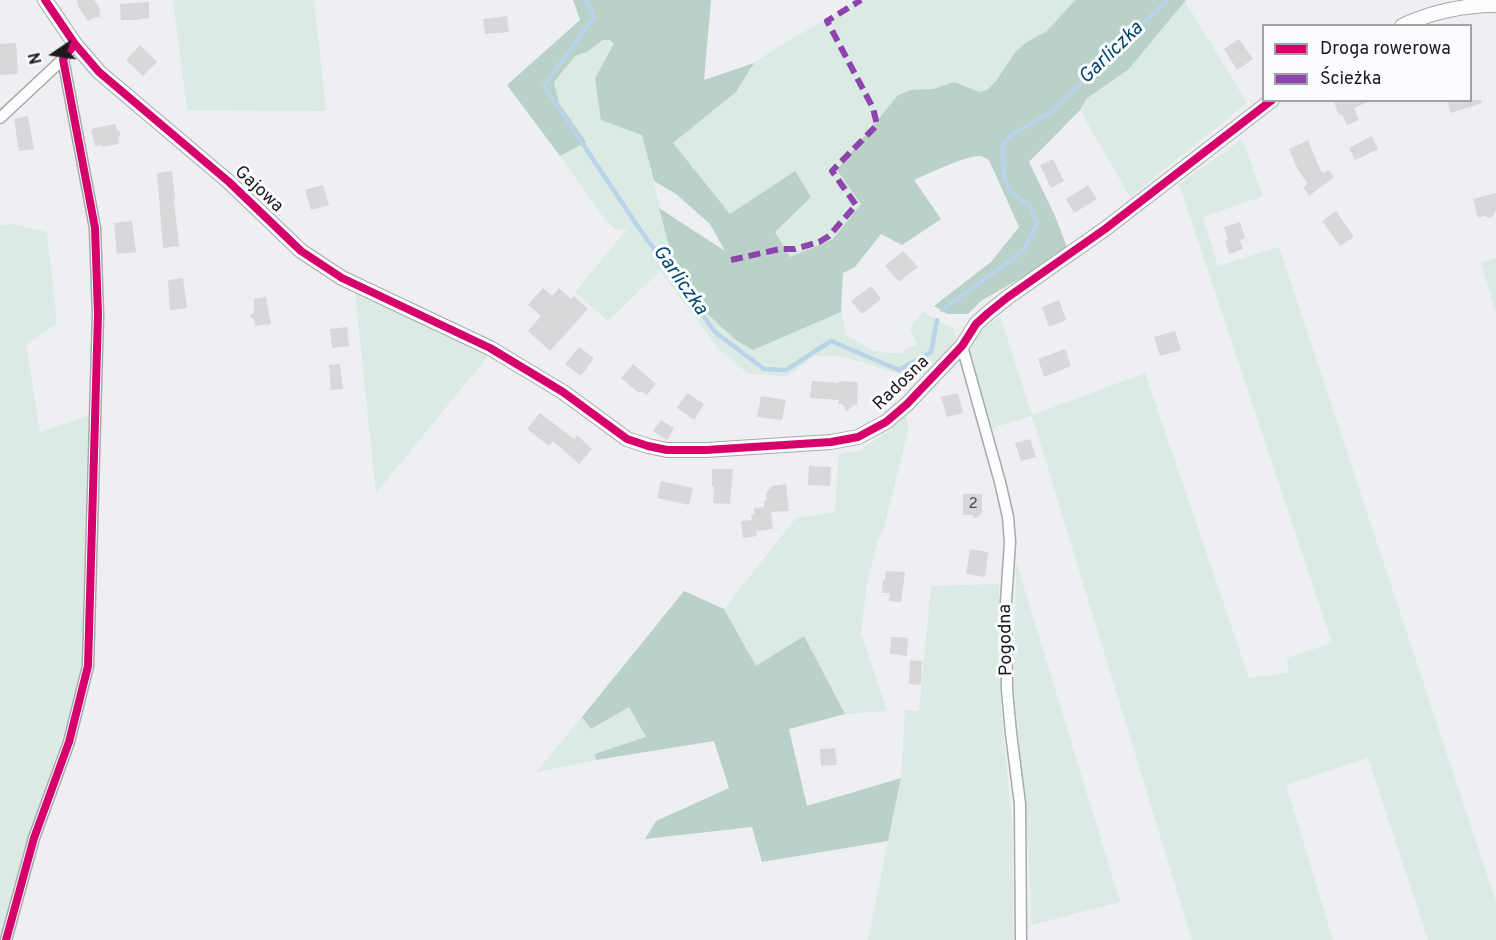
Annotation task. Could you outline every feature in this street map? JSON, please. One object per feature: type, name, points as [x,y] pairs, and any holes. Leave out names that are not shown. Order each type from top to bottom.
[{"type":"street","name":"Gajowa","points":[[45,0],[75,44],[99,72],[229,182],[301,251],[342,278],[490,348]]},
{"type":"street","points":[[1408,24],[1459,7],[1496,5]]},
{"type":"street","points":[[0,118],[63,59],[75,44]]},
{"type":"street","points":[[7,939],[34,838],[69,742],[88,666],[98,314],[95,228],[63,59]]},
{"type":"street","name":"Radosna","points":[[490,348],[563,392],[627,439],[648,446],[667,450],[706,450],[814,443],[858,437],[886,422],[907,404],[962,345],[976,324],[1008,297],[1105,229],[1269,102]]},
{"type":"street","name":"Pogodna","points":[[962,345],[1008,518],[1010,542],[1006,602],[1007,690],[1020,804],[1021,940]]},
{"type":"shaded area","points":[[173,0],[314,0],[326,111],[187,110]]},
{"type":"shaded area","points":[[860,0],[1075,0],[1047,31],[1016,51],[996,81],[987,90],[980,92],[954,82],[933,89],[911,90],[898,95],[880,118],[861,203],[833,239],[790,258],[774,232],[795,171],[730,214],[673,143],[736,92],[754,63]]},
{"type":"shaded area","points":[[1185,1],[1247,103],[1130,197],[1080,110],[1085,100],[1129,69]]},
{"type":"shaded area","points":[[603,40],[610,40],[614,44],[595,78],[642,135],[676,272],[753,350],[841,312],[846,335],[874,351],[901,353],[917,344],[910,328],[923,312],[953,328],[957,339],[925,374],[894,373],[837,356],[814,356],[787,377],[747,373],[717,347],[660,271],[608,321],[575,292],[627,229],[616,230],[606,221],[560,156],[585,141],[559,103],[554,82],[575,56],[587,52]]},
{"type":"shaded area","points":[[1242,139],[1263,196],[1203,217],[1218,266],[1279,247],[1496,902],[1496,940],[1428,940],[1368,758],[1286,785],[1333,940],[1192,940],[1032,416],[992,428],[970,353],[974,337],[1000,316],[1032,415],[1145,373],[1249,678],[1288,673],[1287,658],[1332,643],[1179,184]]},
{"type":"shaded area","points":[[13,224],[47,232],[57,323],[26,345],[40,432],[88,416],[82,663],[70,714],[28,840],[7,928],[0,937],[0,226]]},
{"type":"shaded area","points":[[1496,258],[1496,313],[1481,263]]},
{"type":"shaded area","points":[[355,292],[488,356],[376,493]]},
{"type":"shaded area","points":[[906,415],[908,431],[884,527],[879,537],[867,582],[861,633],[887,711],[845,714],[804,636],[756,667],[724,609],[796,518],[835,512],[839,454],[859,451],[893,428]]},
{"type":"shaded area","points":[[1016,561],[1120,902],[1031,925],[1028,847],[1014,689]]},
{"type":"shaded area","points":[[999,584],[1001,708],[1013,831],[1013,940],[868,940],[901,778],[905,710],[919,711],[931,586]]},
{"type":"shaded area","points":[[629,707],[646,738],[596,754],[596,760],[536,772],[582,717],[591,729]]},
{"type":"green space","points":[[573,0],[711,0],[704,80],[754,63],[736,92],[673,143],[730,214],[795,171],[811,197],[775,232],[790,257],[833,239],[861,204],[837,170],[898,95],[911,90],[933,89],[954,82],[980,92],[987,90],[996,81],[1016,51],[1047,31],[1075,0],[1186,0],[1129,69],[1086,99],[1080,110],[1029,162],[1067,247],[1037,269],[981,301],[968,314],[947,314],[934,306],[991,262],[1019,227],[989,160],[980,156],[966,158],[914,180],[941,219],[902,245],[881,234],[855,267],[843,273],[841,312],[753,350],[736,340],[703,310],[676,272],[659,208],[725,251],[710,224],[676,194],[654,181],[642,135],[601,120],[595,78],[614,44],[610,40],[603,40],[587,52],[575,56],[554,82],[559,103],[586,142],[560,156],[507,85],[580,20]]},
{"type":"green space","points":[[684,591],[724,609],[756,666],[804,636],[845,714],[789,729],[807,806],[901,778],[888,841],[762,862],[752,827],[645,839],[656,821],[729,788],[714,741],[596,760],[595,754],[646,737],[629,707],[591,729],[582,717]]},
{"type":"building","points":[[76,0],[94,0],[99,7],[100,17],[88,21]]},
{"type":"building","points":[[149,2],[149,18],[121,20],[120,4]]},
{"type":"building","points":[[507,16],[509,32],[485,34],[483,19]]},
{"type":"building","points":[[1239,39],[1253,59],[1237,70],[1224,49]]},
{"type":"building","points":[[16,43],[18,74],[0,75],[0,44]]},
{"type":"building","points":[[140,45],[157,62],[143,76],[126,60]]},
{"type":"building","points":[[1481,100],[1482,103],[1451,113],[1448,102]]},
{"type":"building","points":[[1334,102],[1368,102],[1354,108],[1359,120],[1347,125],[1342,114],[1339,115]]},
{"type":"building","points":[[28,116],[34,149],[19,151],[14,119]]},
{"type":"building","points":[[115,124],[121,133],[118,138],[119,144],[95,146],[91,129]]},
{"type":"building","points":[[1372,136],[1378,149],[1355,160],[1349,148]]},
{"type":"building","points":[[1308,140],[1320,169],[1323,173],[1329,170],[1334,177],[1309,196],[1303,187],[1308,184],[1298,170],[1289,149]]},
{"type":"building","points":[[1053,159],[1064,181],[1051,188],[1040,165]]},
{"type":"building","points":[[172,171],[179,246],[163,248],[157,173]]},
{"type":"building","points":[[323,185],[329,205],[311,210],[305,190]]},
{"type":"building","points":[[1088,185],[1097,199],[1074,213],[1066,199]]},
{"type":"building","points":[[1496,193],[1496,211],[1493,216],[1478,218],[1473,199]]},
{"type":"building","points":[[1336,211],[1354,237],[1340,246],[1322,221]]},
{"type":"building","points":[[132,221],[136,252],[117,254],[114,223]]},
{"type":"building","points":[[1240,222],[1245,238],[1240,240],[1243,249],[1229,254],[1224,227]]},
{"type":"building","points":[[903,251],[918,267],[899,282],[885,266]]},
{"type":"building","points":[[183,278],[187,308],[170,310],[168,280]]},
{"type":"building","points":[[871,286],[881,299],[862,314],[851,301]]},
{"type":"building","points":[[543,288],[552,296],[559,288],[571,299],[574,296],[588,309],[550,351],[528,331],[541,316],[528,305]]},
{"type":"building","points":[[266,297],[271,324],[255,326],[250,316],[254,312],[254,299]]},
{"type":"building","points":[[1059,300],[1066,320],[1049,327],[1042,307]]},
{"type":"building","points":[[347,327],[349,346],[332,348],[330,329]]},
{"type":"building","points":[[1175,331],[1181,350],[1160,356],[1154,337]]},
{"type":"building","points":[[579,347],[594,358],[581,376],[565,364]]},
{"type":"building","points":[[1065,349],[1071,366],[1044,377],[1038,359]]},
{"type":"building","points":[[340,364],[343,389],[331,390],[329,365]]},
{"type":"building","points":[[633,364],[656,384],[647,395],[641,391],[639,393],[621,378]]},
{"type":"building","points":[[812,381],[858,382],[857,405],[853,405],[847,411],[842,404],[838,404],[839,400],[810,398]]},
{"type":"building","points":[[687,393],[704,404],[694,420],[677,408]]},
{"type":"building","points":[[958,393],[963,413],[947,417],[941,397]]},
{"type":"building","points":[[761,396],[786,400],[782,420],[757,417]]},
{"type":"building","points":[[540,413],[574,439],[577,435],[592,449],[579,464],[553,441],[549,446],[527,429]]},
{"type":"building","points":[[661,420],[674,428],[667,440],[653,431]]},
{"type":"building","points":[[1030,439],[1036,457],[1021,461],[1015,443]]},
{"type":"building","points":[[809,466],[831,467],[830,486],[808,485]]},
{"type":"building","points":[[712,469],[733,469],[730,504],[713,503]]},
{"type":"building","points":[[661,481],[693,488],[689,505],[657,498]]},
{"type":"building","points":[[786,484],[789,511],[771,512],[773,529],[756,531],[757,536],[743,538],[741,521],[752,520],[751,515],[754,515],[754,508],[764,507],[764,501],[767,500],[766,494],[772,486]]},
{"type":"building","points":[[963,494],[982,494],[982,513],[976,519],[972,515],[963,515]]},
{"type":"building","points":[[970,549],[988,552],[985,577],[966,574]]},
{"type":"building","points":[[886,571],[905,572],[901,602],[889,601],[890,593],[882,593]]},
{"type":"building","points":[[891,637],[908,638],[907,656],[890,654]]},
{"type":"building","points":[[910,660],[922,661],[921,685],[909,684]]},
{"type":"building","points":[[835,748],[837,765],[821,766],[820,749]]},
{"type":"waterway","name":"Garliczka","points":[[586,0],[594,17],[544,86],[641,231],[715,332],[764,369],[786,370],[831,341],[899,370],[931,352],[937,320]]},
{"type":"waterway","name":"Garliczka","points":[[942,310],[1023,251],[1037,223],[1030,206],[1011,192],[1004,177],[1003,144],[1013,134],[1053,111],[1167,0]]},
{"type":"marked path","points":[[731,260],[780,249],[795,249],[819,242],[829,236],[856,205],[832,171],[877,125],[873,108],[827,21],[861,0]]},
{"type":"cycle path","points":[[45,0],[75,44],[99,72],[229,182],[301,251],[342,278],[490,348],[563,392],[627,439],[667,450],[706,450],[831,442],[858,437],[886,422],[907,404],[962,346],[976,324],[988,313],[1105,229],[1269,102]]},
{"type":"cycle path","points":[[6,940],[34,838],[69,742],[88,666],[98,314],[95,228],[63,59],[75,44]]}]
